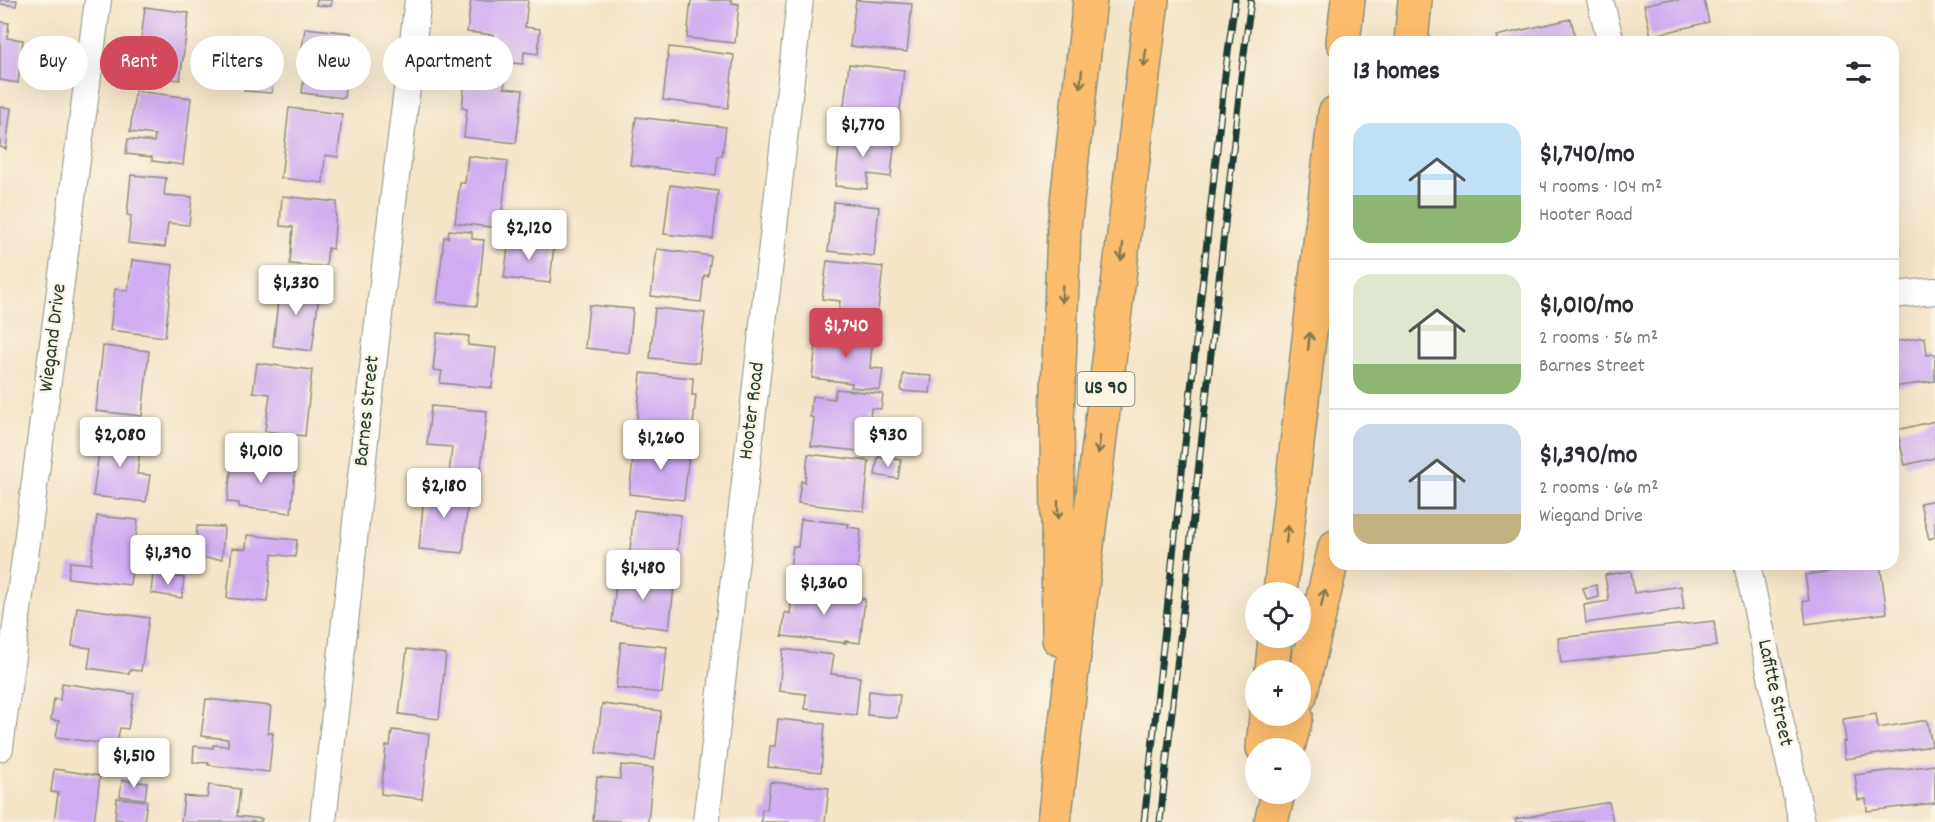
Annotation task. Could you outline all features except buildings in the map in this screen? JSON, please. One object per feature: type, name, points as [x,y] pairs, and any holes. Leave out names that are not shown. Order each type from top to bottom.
[{"type":"highway","points":[[1059,779],[1057,420],[1064,228],[1090,0]]},
{"type":"highway","name":"US 90","points":[[1054,822],[1152,0]]},
{"type":"highway","points":[[1344,36],[1348,0]]},
{"type":"highway","points":[[1412,36],[1416,0]]},
{"type":"highway","points":[[1281,582],[1329,164]]},
{"type":"highway","points":[[1309,660],[1330,570]]},
{"type":"highway","points":[[1254,822],[1257,804]]},
{"type":"highway","points":[[1271,822],[1276,804]]},
{"type":"street","name":"Wiegand Drive","points":[[0,748],[98,0]]},
{"type":"street","name":"Barnes Street","points":[[323,822],[377,331],[418,0]]},
{"type":"street","name":"Hooter Road","points":[[706,822],[800,0]]},
{"type":"street","points":[[1600,0],[1609,36]]},
{"type":"street","points":[[1899,294],[1935,291]]},
{"type":"street","name":"Lafitte Street","points":[[1748,570],[1802,822]]},
{"type":"railway","points":[[1144,822],[1235,0]]},
{"type":"railway","points":[[1160,822],[1251,0]]}]
